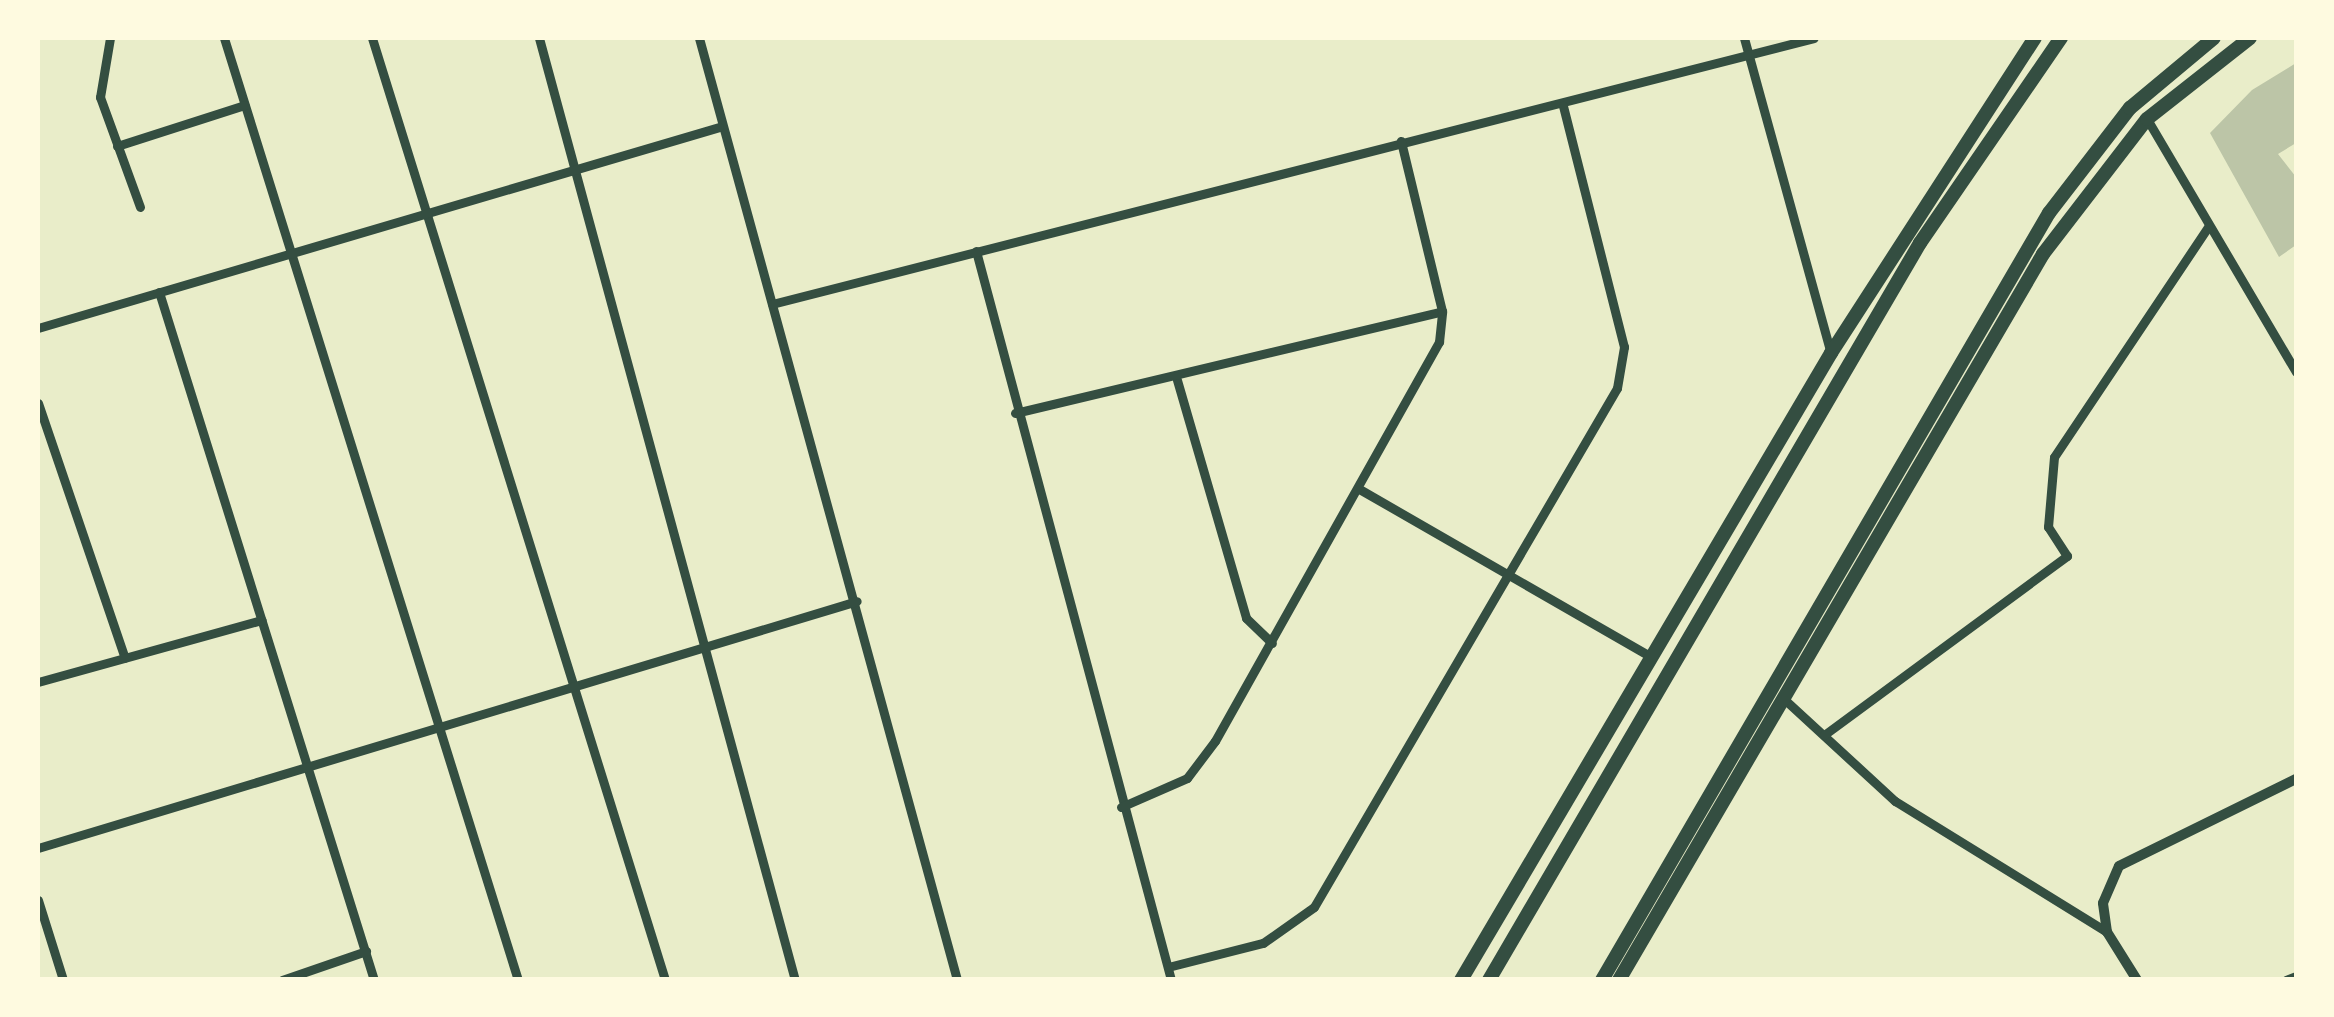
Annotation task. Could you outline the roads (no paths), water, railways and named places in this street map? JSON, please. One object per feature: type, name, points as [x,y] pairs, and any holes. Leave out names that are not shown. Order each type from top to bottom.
[{"type":"main road","points":[[1461,980],[1648,655],[1831,353],[2035,38]]},
{"type":"main road","points":[[1489,980],[1847,371],[2025,78],[2060,38]]},
{"type":"main road","points":[[1602,980],[2049,213],[2130,108],[2214,38]]},
{"type":"main road","points":[[1619,980],[2043,254],[2147,119],[2250,38]]},
{"type":"main road","points":[[1831,353],[1847,371]]},
{"type":"street","points":[[110,38],[100,97],[140,207]]},
{"type":"street","points":[[224,38],[518,980]]},
{"type":"street","points":[[372,38],[665,980]]},
{"type":"street","points":[[539,38],[795,980]]},
{"type":"street","points":[[699,38],[719,127],[856,601],[957,980]]},
{"type":"street","points":[[1744,38],[1831,353]]},
{"type":"street","points":[[772,304],[1402,141],[1751,59],[1814,38]]},
{"type":"street","points":[[118,146],[245,105]]},
{"type":"street","points":[[1168,966],[1263,942],[1314,907],[1514,578],[1617,388],[1624,347],[1562,106]]},
{"type":"street","points":[[2147,119],[2296,372]]},
{"type":"street","points":[[38,328],[719,127]]},
{"type":"street","points":[[1122,807],[1188,778],[1272,643],[1414,397],[1442,311],[1402,141]]},
{"type":"street","points":[[1824,735],[2067,556],[2048,528],[2054,457],[2208,227]]},
{"type":"street","points":[[976,251],[1015,413],[1171,980]]},
{"type":"street","points":[[159,292],[374,980]]},
{"type":"street","points":[[1015,413],[1178,380],[1442,311]]},
{"type":"street","points":[[1178,380],[1246,618],[1272,643]]},
{"type":"street","points":[[38,403],[124,658]]},
{"type":"street","points":[[1361,490],[1648,655]]},
{"type":"street","points":[[38,848],[856,601]]},
{"type":"street","points":[[38,682],[262,620]]},
{"type":"street","points":[[1784,699],[1894,801],[2106,932],[2137,980]]},
{"type":"street","points":[[2106,932],[2103,903],[2119,866],[2296,779]]},
{"type":"street","points":[[38,900],[63,980]]},
{"type":"street","points":[[282,980],[366,952]]}]
